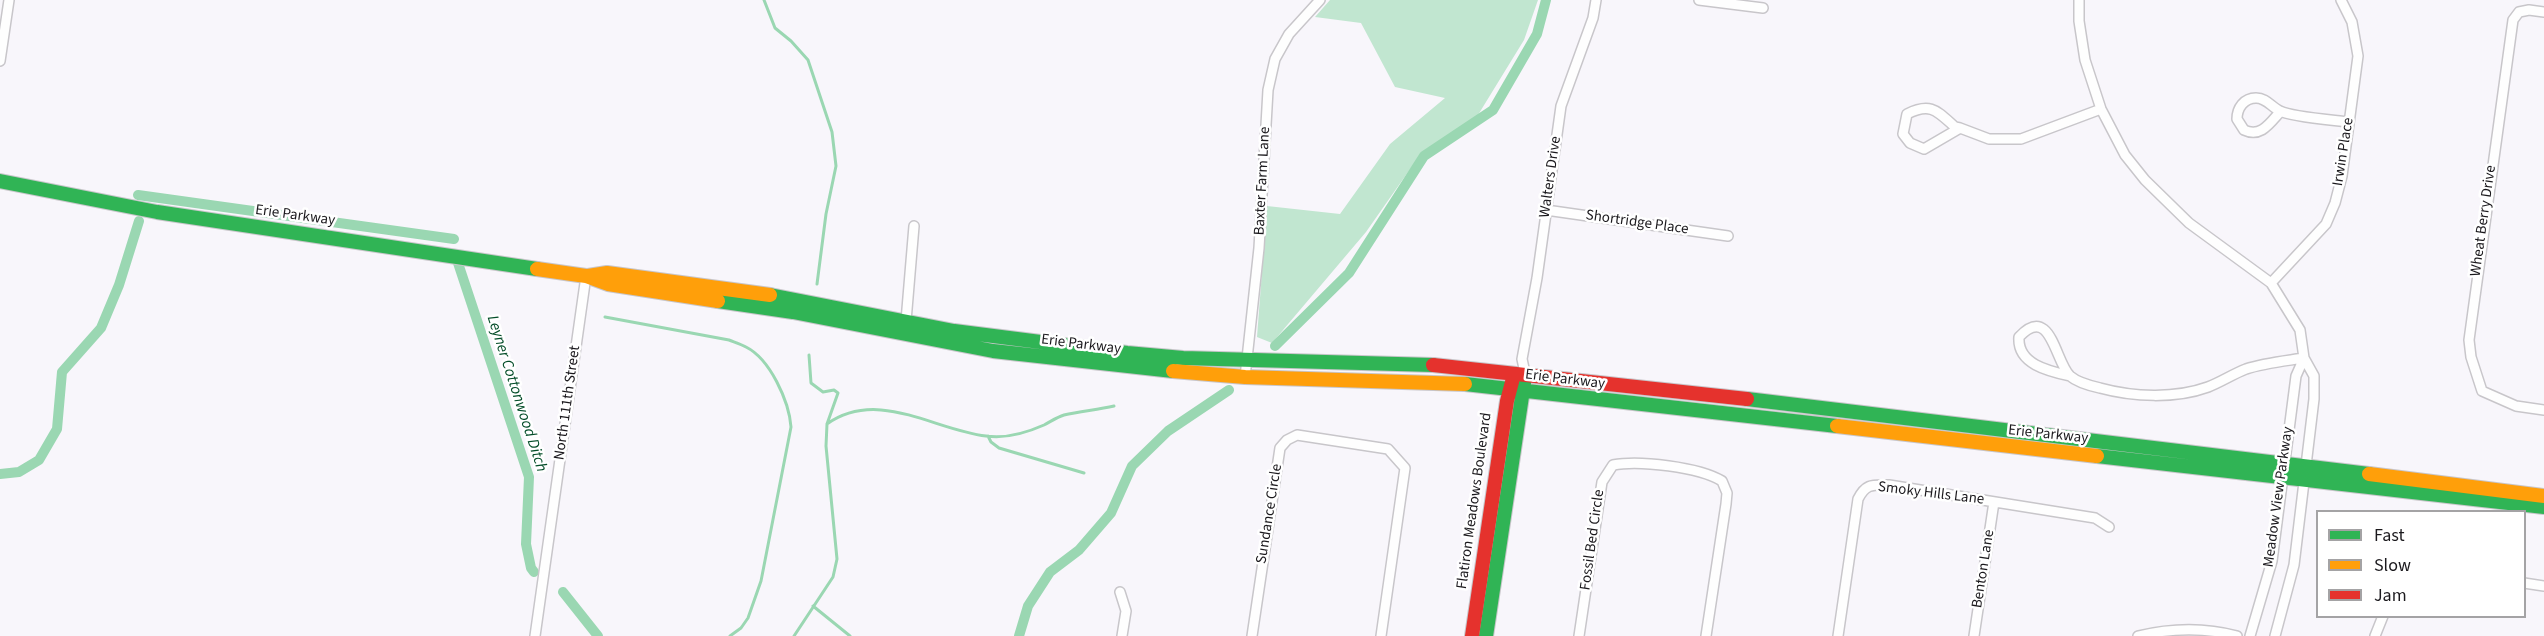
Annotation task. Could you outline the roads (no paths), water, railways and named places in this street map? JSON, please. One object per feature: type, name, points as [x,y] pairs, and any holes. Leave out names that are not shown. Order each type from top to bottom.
[{"type":"main road","name":"Erie Parkway","points":[[0,181],[157,212],[586,276],[608,284],[793,312],[993,351],[1126,367],[1245,377],[1450,383],[2285,471]]},
{"type":"main road","name":"Erie Parkway","points":[[586,276],[608,273],[791,298],[995,337],[1127,353],[1183,358],[1521,368],[2084,438],[2285,471],[2544,507]]},
{"type":"main road","name":"Flatiron Meadows Boulevard","points":[[1472,636],[1521,368]]},
{"type":"main road","name":"Flatiron Meadows Boulevard","points":[[1486,636],[1516,390]]},
{"type":"main road","name":"Erie Parkway","points":[[2305,474],[2544,496]]},
{"type":"street","points":[[0,61],[9,0]]},
{"type":"street","name":"Baxter Farm Lane","points":[[1245,377],[1259,248],[1268,90],[1275,59],[1289,34],[1320,0]]},
{"type":"street","name":"Walters Drive","points":[[1521,368],[1561,106],[1593,18],[1596,0]]},
{"type":"street","points":[[1699,0],[1763,8]]},
{"type":"street","name":"Meadow View Parkway","points":[[2079,0],[2079,21],[2085,60],[2102,110],[2125,155],[2145,180],[2189,223],[2271,283],[2300,330],[2304,358],[2314,376],[2314,399],[2294,565],[2275,636]]},
{"type":"street","name":"Irwin Place","points":[[2271,283],[2326,224],[2335,203],[2342,176],[2358,56],[2354,28],[2342,0]]},
{"type":"street","name":"Wheat Berry Drive","points":[[2544,12],[2529,10],[2519,12],[2513,20],[2469,340],[2471,357],[2482,391],[2516,406],[2544,410]]},
{"type":"street","points":[[2280,111],[2258,133],[2244,130],[2237,119],[2240,106],[2249,99],[2265,100],[2280,111],[2349,122]]},
{"type":"street","points":[[1960,129],[1924,149],[1910,143],[1903,134],[1907,114],[1920,107],[1934,109],[1960,129],[1989,139],[2021,139],[2102,110]]},
{"type":"street","name":"Shortridge Place","points":[[1546,210],[1728,236]]},
{"type":"street","points":[[906,321],[914,226]]},
{"type":"street","name":"North 111th Street","points":[[535,636],[586,276]]},
{"type":"street","points":[[2070,376],[2048,332],[2032,327],[2019,337],[2019,350],[2027,360],[2052,372],[2070,376],[2090,386],[2115,392],[2146,395],[2179,394],[2207,387],[2246,369],[2304,358]]},
{"type":"street","name":"Meadow View Parkway","points":[[2250,636],[2272,561],[2296,376],[2304,358]]},
{"type":"street","name":"Sundance Circle","points":[[1252,636],[1280,448],[1287,440],[1297,435],[1388,449],[1405,468],[1381,636]]},
{"type":"street","name":"Fossil Bed Circle","points":[[1579,636],[1602,482],[1613,465],[1630,462],[1702,472],[1722,480],[1727,493],[1726,504],[1706,636]]},
{"type":"street","name":"Smoky Hills Lane","points":[[1838,636],[1858,499],[1863,490],[1873,485],[1889,485],[2095,518],[2109,527]]},
{"type":"street","name":"Benton Lane","points":[[1974,636],[1994,502]]},
{"type":"street","points":[[2526,583],[2544,586]]},
{"type":"street","points":[[1120,592],[1126,610],[1122,636]]},
{"type":"street","points":[[2375,636],[2382,618]]},
{"type":"street","points":[[2138,636],[2169,629],[2219,631],[2237,636]]},
{"type":"waterway","points":[[764,0],[775,28],[791,41],[808,60],[832,132],[836,166],[826,214],[817,284]]},
{"type":"waterway","name":"Leyner Cottonwood Ditch","points":[[1275,346],[1349,273],[1424,156],[1493,110],[1537,34],[1546,0]]},
{"type":"waterway","name":"Leyner Cottonwood Ditch","points":[[138,195],[454,239]]},
{"type":"waterway","name":"Leyner Cottonwood Ditch","points":[[0,474],[19,472],[39,460],[57,429],[62,372],[101,328],[119,285],[139,221]]},
{"type":"waterway","name":"Leyner Cottonwood Ditch","points":[[458,263],[529,477],[526,544],[534,572]]},
{"type":"waterway","points":[[605,317],[729,340],[742,345],[763,361],[782,393],[791,427],[761,581],[748,618],[741,628],[730,636]]},
{"type":"waterway","points":[[794,636],[833,577],[837,559],[826,446],[827,424],[838,393],[834,390],[823,392],[811,383],[809,355]]},
{"type":"waterway","name":"Leyner Cottonwood Ditch","points":[[1019,636],[1028,606],[1050,572],[1079,550],[1111,513],[1132,466],[1168,431],[1229,390]]},
{"type":"waterway","points":[[827,424],[846,414],[866,410],[886,410],[966,432],[1001,437],[1030,431],[1064,415],[1114,406]]},
{"type":"waterway","points":[[988,436],[991,442],[999,448],[1084,473]]},
{"type":"waterway","name":"Leyner Cottonwood Ditch","points":[[563,592],[598,636]]},
{"type":"waterway","points":[[813,606],[850,636]]}]
